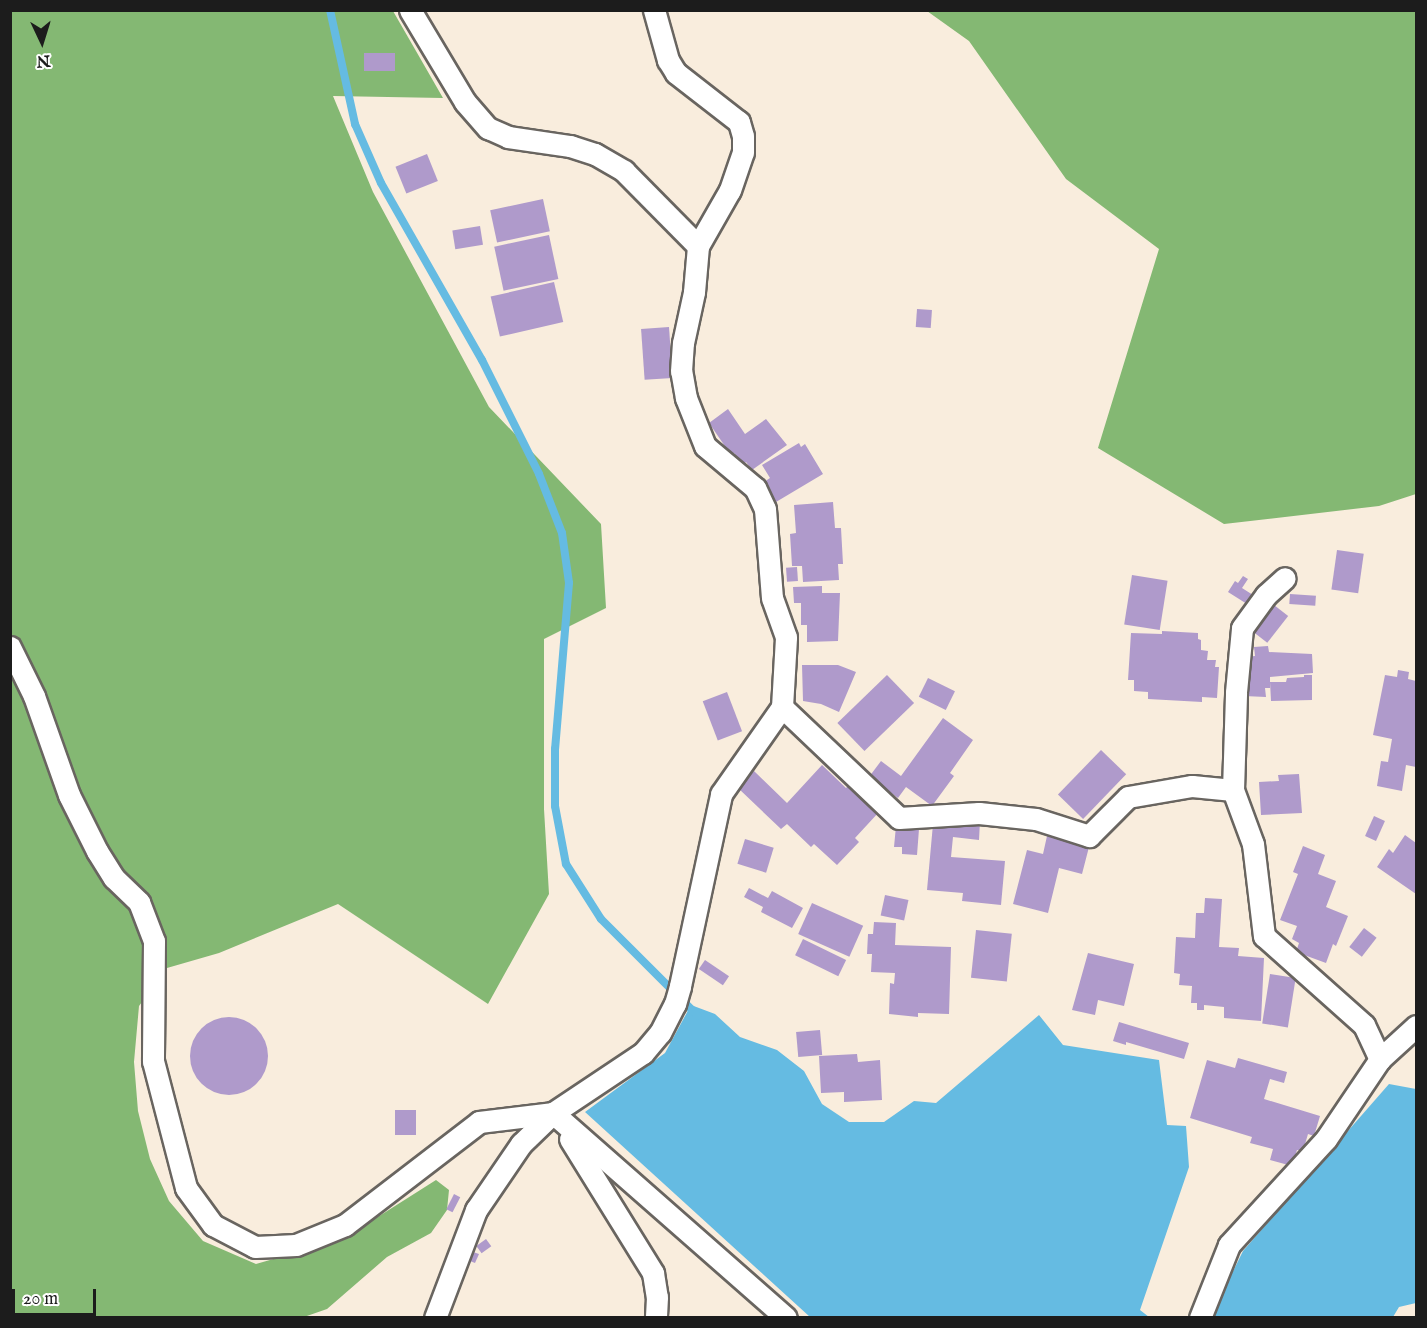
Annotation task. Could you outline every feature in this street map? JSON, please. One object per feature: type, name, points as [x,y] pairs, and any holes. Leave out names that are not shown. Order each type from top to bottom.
[{"type":"street","points":[[410,10],[465,102],[488,128],[508,137],[570,146],[595,154],[624,171],[698,246]]},
{"type":"street","points":[[435,1317],[476,1210],[521,1144],[553,1113],[643,1053],[660,1033],[677,995],[721,794],[782,706],[786,637],[772,598],[765,509],[755,488],[705,446],[686,398],[681,371],[683,343],[694,292],[698,246],[730,189],[743,152],[743,136],[739,122],[676,73],[668,60],[654,10]]},
{"type":"street","points":[[1285,578],[1266,595],[1242,628],[1236,692],[1233,790],[1253,844],[1264,936],[1364,1025],[1380,1059]]},
{"type":"street","points":[[10,647],[34,696],[78,814],[114,878],[139,902],[154,941],[153,1061],[186,1188],[213,1225],[255,1247],[296,1245],[345,1225],[479,1122],[553,1113],[786,1317]]},
{"type":"street","points":[[782,706],[898,818],[979,813],[1036,819],[1089,836],[1128,797],[1192,786],[1233,790]]},
{"type":"street","points":[[1200,1317],[1229,1245],[1326,1139],[1380,1059],[1416,1026]]},
{"type":"street","points":[[553,1113],[653,1273],[657,1297],[656,1317]]},
{"type":"green space","points":[[10,11],[393,11],[443,98],[333,96],[373,192],[489,407],[601,524],[606,608],[544,639],[544,809],[549,894],[488,1004],[338,904],[219,953],[167,968],[139,1006],[134,1062],[138,1111],[150,1159],[169,1201],[203,1241],[256,1264],[343,1239],[436,1180],[449,1190],[447,1210],[431,1233],[387,1257],[327,1309],[304,1317],[11,1317]]},
{"type":"green space","points":[[927,11],[1416,11],[1416,494],[1379,506],[1224,524],[1098,448],[1159,249],[1066,179],[969,41]]},
{"type":"water","points":[[691,1005],[715,1014],[740,1037],[777,1050],[804,1071],[822,1104],[849,1122],[884,1122],[914,1101],[936,1103],[1039,1015],[1063,1045],[1159,1060],[1167,1125],[1186,1126],[1189,1167],[1140,1310],[1149,1317],[810,1317],[585,1112],[665,1053]]},
{"type":"water","points":[[1389,1084],[1416,1089],[1416,1303],[1399,1307],[1393,1317],[1210,1318],[1243,1251]]},
{"type":"building","points":[[364,53],[395,53],[395,71],[364,71]]},
{"type":"building","points":[[427,154],[438,181],[406,194],[395,167]]},
{"type":"building","points":[[543,199],[550,231],[497,243],[490,210]]},
{"type":"building","points":[[480,226],[483,245],[455,249],[452,230]]},
{"type":"building","points":[[549,235],[558,279],[504,291],[494,247]]},
{"type":"building","points":[[554,282],[563,322],[500,337],[491,297]]},
{"type":"building","points":[[917,309],[932,310],[931,328],[916,327]]},
{"type":"building","points":[[669,327],[673,378],[645,380],[641,329]]},
{"type":"building","points":[[728,409],[745,434],[766,419],[787,445],[752,470],[746,462],[743,465],[734,453],[731,455],[709,423]]},
{"type":"building","points":[[799,443],[801,447],[805,444],[823,474],[776,502],[764,482],[770,478],[762,465]]},
{"type":"building","points":[[833,502],[835,528],[841,528],[843,564],[838,564],[839,580],[803,582],[802,566],[792,566],[790,534],[796,533],[794,505]]},
{"type":"building","points":[[1337,550],[1364,554],[1358,593],[1331,590]]},
{"type":"building","points":[[797,567],[798,581],[787,582],[786,568]]},
{"type":"building","points":[[1132,575],[1168,581],[1160,630],[1124,624]]},
{"type":"building","points":[[1243,576],[1248,579],[1242,588],[1253,595],[1247,604],[1228,592],[1235,581],[1238,583]]},
{"type":"building","points":[[822,586],[822,593],[840,593],[838,641],[807,642],[807,625],[801,625],[801,603],[794,603],[793,587]]},
{"type":"building","points":[[1290,594],[1316,596],[1315,606],[1289,604]]},
{"type":"building","points":[[1274,605],[1288,616],[1267,643],[1253,632]]},
{"type":"building","points":[[1162,631],[1198,633],[1201,650],[1208,651],[1207,660],[1216,660],[1215,667],[1219,667],[1217,698],[1202,697],[1202,702],[1148,699],[1148,692],[1134,691],[1134,680],[1128,680],[1131,633],[1162,634]]},
{"type":"building","points":[[1268,646],[1269,652],[1312,654],[1313,673],[1270,677],[1270,688],[1265,688],[1266,697],[1244,696],[1245,657],[1255,656],[1254,647]]},
{"type":"building","points":[[802,665],[838,665],[856,672],[839,712],[821,704],[803,701]]},
{"type":"building","points":[[1398,670],[1409,672],[1408,679],[1416,681],[1416,767],[1406,765],[1402,791],[1377,786],[1381,761],[1388,762],[1392,739],[1373,735],[1385,675],[1397,677]]},
{"type":"building","points":[[887,675],[914,703],[864,751],[837,723]]},
{"type":"building","points":[[1304,675],[1312,675],[1312,700],[1271,701],[1270,682],[1286,682],[1287,678],[1304,677]]},
{"type":"building","points":[[928,678],[955,691],[946,710],[919,697]]},
{"type":"building","points":[[727,692],[742,731],[718,741],[703,701]]},
{"type":"building","points":[[943,718],[973,740],[950,773],[954,776],[932,806],[906,787],[898,798],[869,777],[881,761],[901,776]]},
{"type":"building","points":[[1101,750],[1126,774],[1083,819],[1058,795]]},
{"type":"building","points":[[822,765],[846,788],[850,784],[879,812],[855,838],[859,842],[837,865],[814,844],[811,847],[787,824],[781,829],[738,788],[754,771],[787,803]]},
{"type":"building","points":[[1299,774],[1302,813],[1261,815],[1259,782],[1279,781],[1278,775]]},
{"type":"building","points":[[1374,816],[1385,821],[1376,841],[1365,836]]},
{"type":"building","points":[[955,819],[980,821],[979,840],[953,837],[951,857],[1005,861],[1001,905],[962,901],[963,893],[927,890],[933,824],[954,826]]},
{"type":"building","points":[[896,826],[919,829],[917,855],[902,854],[902,847],[894,847]]},
{"type":"building","points":[[1405,835],[1416,843],[1416,894],[1377,867],[1389,849],[1393,853]]},
{"type":"building","points":[[1047,836],[1089,847],[1082,874],[1059,868],[1048,913],[1013,904],[1027,850],[1043,854]]},
{"type":"building","points":[[745,839],[774,848],[766,873],[737,864]]},
{"type":"building","points":[[1303,846],[1325,855],[1318,874],[1336,881],[1326,907],[1348,916],[1336,946],[1333,944],[1326,963],[1296,952],[1299,943],[1292,939],[1297,926],[1280,920],[1298,874],[1293,872]]},
{"type":"building","points":[[749,888],[768,898],[772,891],[803,908],[792,928],[761,912],[763,907],[744,897]]},
{"type":"building","points":[[885,895],[908,900],[904,921],[881,916]]},
{"type":"building","points":[[1205,898],[1222,899],[1219,947],[1239,948],[1238,956],[1264,958],[1261,1021],[1224,1018],[1224,1007],[1204,1005],[1204,1010],[1197,1010],[1197,1003],[1191,1003],[1192,986],[1179,985],[1180,974],[1174,973],[1176,937],[1195,938],[1196,913],[1204,913]]},
{"type":"building","points":[[812,903],[863,926],[849,957],[798,934]]},
{"type":"building","points":[[874,922],[896,923],[895,945],[951,947],[949,1014],[918,1013],[918,1017],[889,1014],[890,983],[894,984],[895,973],[871,972],[872,954],[867,954],[868,934],[873,934]]},
{"type":"building","points":[[1364,928],[1377,938],[1362,957],[1349,947]]},
{"type":"building","points":[[976,930],[1012,934],[1007,982],[971,978]]},
{"type":"building","points":[[803,939],[846,960],[838,976],[795,955]]},
{"type":"building","points":[[1088,953],[1134,964],[1124,1006],[1098,1000],[1095,1015],[1072,1010]]},
{"type":"building","points":[[705,960],[729,976],[723,985],[699,969]]},
{"type":"building","points":[[1270,974],[1296,978],[1288,1027],[1262,1023]]},
{"type":"building","points":[[229,1017],[244,1020],[261,1034],[268,1056],[265,1071],[251,1088],[229,1095],[214,1092],[197,1078],[190,1056],[193,1041],[207,1024]]},
{"type":"building","points":[[1119,1022],[1189,1043],[1184,1059],[1126,1042],[1126,1045],[1113,1041]]},
{"type":"building","points":[[820,1030],[822,1055],[798,1057],[796,1032]]},
{"type":"building","points":[[857,1054],[858,1062],[880,1060],[882,1100],[844,1102],[844,1092],[821,1093],[819,1056]]},
{"type":"building","points":[[1238,1058],[1287,1072],[1284,1083],[1270,1079],[1264,1099],[1320,1116],[1314,1136],[1308,1134],[1303,1151],[1297,1150],[1292,1166],[1270,1160],[1273,1149],[1250,1143],[1252,1137],[1190,1118],[1207,1060],[1235,1068]]},
{"type":"building","points":[[395,1110],[416,1110],[416,1135],[395,1135]]},
{"type":"building","points":[[454,1194],[460,1197],[453,1212],[446,1209]]},
{"type":"building","points":[[486,1239],[491,1246],[482,1253],[476,1246]]},
{"type":"building","points":[[473,1252],[479,1254],[475,1263],[470,1261]]},
{"type":"waterway","points":[[330,10],[355,124],[381,183],[482,360],[539,474],[562,533],[569,583],[555,749],[555,806],[566,864],[601,919],[697,1015]]}]
